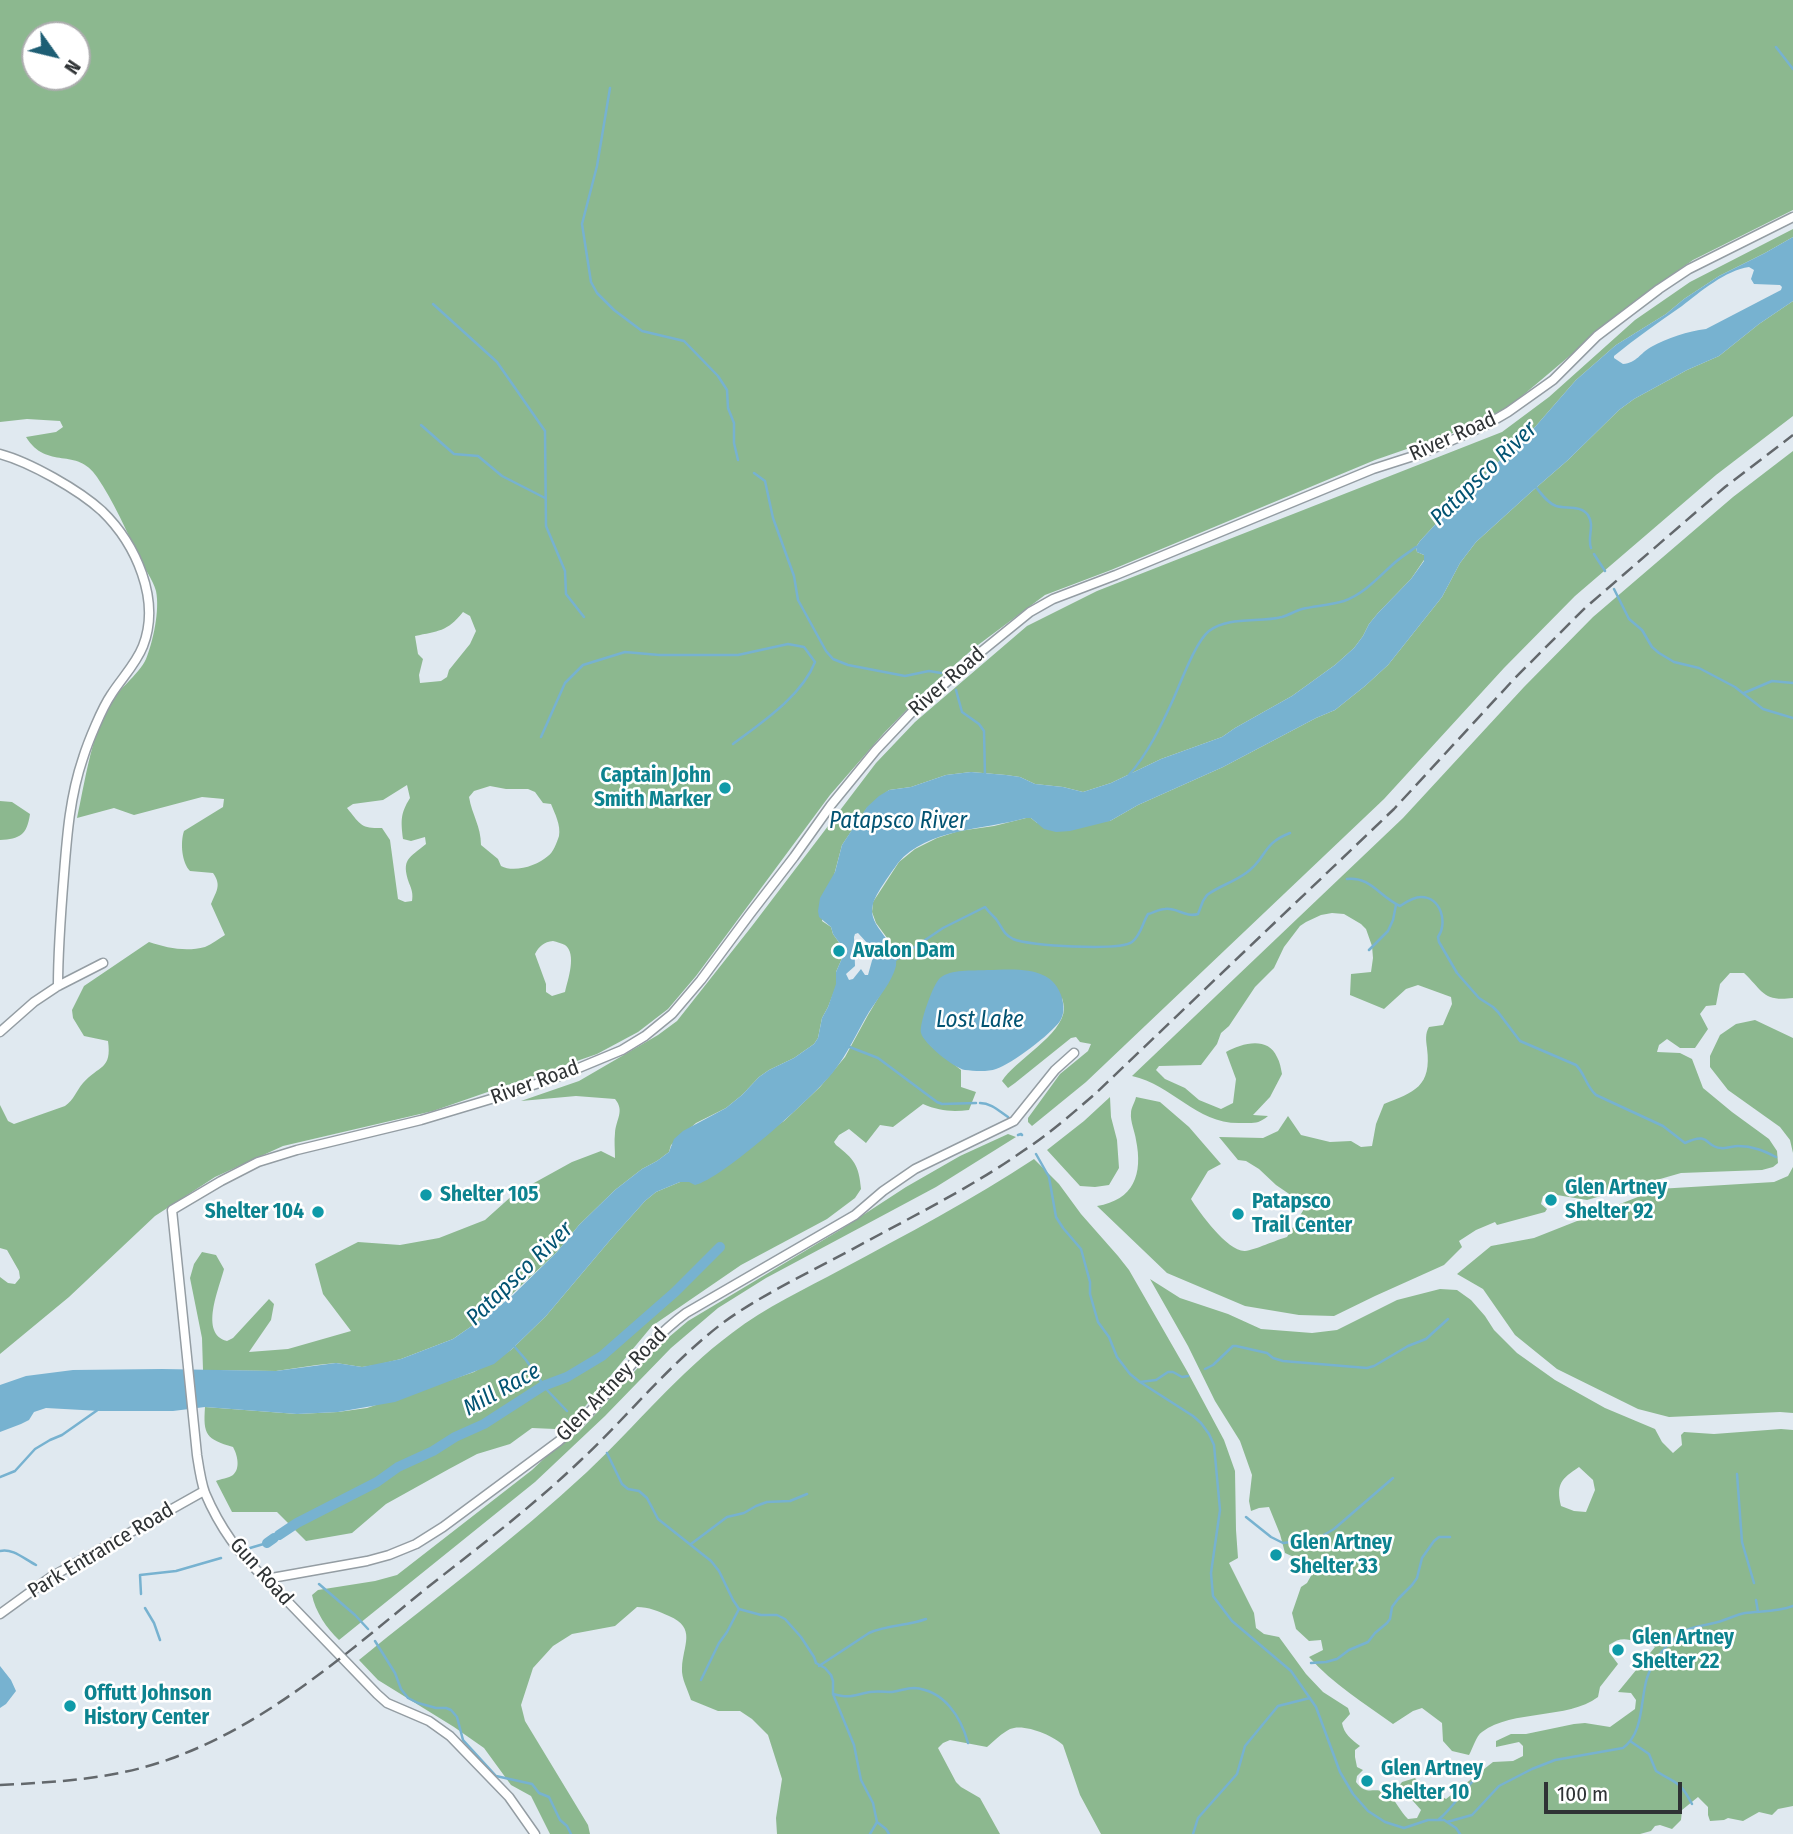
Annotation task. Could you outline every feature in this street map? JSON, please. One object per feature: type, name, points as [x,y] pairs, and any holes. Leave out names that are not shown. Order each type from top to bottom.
[{"type":"street","name":"River Road","points":[[172,1210],[258,1162],[491,1100],[622,1050],[645,1036],[672,1014],[701,980],[831,805],[876,750],[911,713],[1030,612],[1053,598],[1116,575],[1373,469],[1423,453],[1484,426],[1553,380],[1597,337],[1679,275],[1726,249],[1793,218]]},
{"type":"street","points":[[0,454],[47,475],[88,499],[103,512],[134,554],[149,599],[150,618],[142,648],[108,698],[83,757],[75,787],[69,820],[58,948],[58,986]]},
{"type":"street","points":[[0,1032],[34,1002],[58,986],[103,963]]},
{"type":"street","name":"Glen Artney Road","points":[[266,1578],[389,1556],[416,1544],[443,1527],[577,1426],[651,1342],[685,1312],[855,1215],[915,1169],[1014,1121],[1055,1070],[1074,1053]]},
{"type":"street","name":"Gun Road","points":[[172,1210],[197,1455],[204,1491],[226,1533],[251,1566],[266,1578],[377,1694],[387,1703],[429,1721],[450,1736],[509,1797],[535,1834]]},
{"type":"street","name":"Park Entrance Road","points":[[0,1614],[62,1570],[204,1491]]},
{"type":"green space","points":[[0,0],[1793,0],[1793,210],[1693,260],[1636,300],[1509,407],[1453,433],[1375,460],[1045,595],[974,648],[926,690],[884,733],[830,795],[696,976],[668,1009],[638,1032],[597,1054],[433,1111],[283,1146],[215,1177],[155,1216],[69,1297],[0,1354],[0,1277],[15,1284],[20,1278],[7,1250],[0,1248],[0,1105],[8,1121],[14,1124],[65,1106],[83,1083],[106,1062],[108,1041],[84,1036],[73,1018],[72,1010],[84,986],[149,942],[170,948],[191,949],[205,947],[225,935],[211,904],[217,888],[216,878],[213,873],[190,871],[185,863],[182,847],[184,831],[223,807],[224,799],[202,797],[134,815],[114,808],[77,818],[88,763],[100,723],[110,703],[143,665],[149,652],[156,616],[156,591],[97,477],[80,462],[43,453],[26,437],[56,432],[63,427],[60,421],[27,419],[0,422]],"holes":[[[463,612],[470,616],[476,631],[470,644],[449,670],[447,677],[441,681],[420,683],[423,659],[418,654],[415,636],[442,630]],[[407,785],[410,798],[402,818],[403,839],[411,841],[425,837],[426,844],[411,856],[406,864],[412,901],[398,899],[390,840],[382,828],[365,826],[358,822],[347,808],[353,804],[383,800]],[[490,786],[528,789],[535,792],[543,803],[551,804],[559,836],[552,852],[543,860],[525,867],[506,868],[481,845],[480,832],[469,797],[474,791]],[[553,941],[569,949],[571,960],[565,992],[552,996],[546,992],[546,984],[535,954],[540,947]]]},
{"type":"green space","points":[[1793,229],[1793,237],[1719,276],[1684,299],[1666,314],[1616,345],[1576,380],[1535,427],[1458,500],[1420,541],[1416,547],[1417,552],[1424,555],[1424,560],[1411,579],[1369,624],[1354,648],[1292,696],[1222,737],[1083,792],[1035,784],[1020,777],[971,772],[946,775],[911,787],[889,790],[867,808],[842,845],[822,921],[831,927],[843,948],[843,956],[836,972],[837,984],[814,1044],[759,1077],[726,1108],[696,1123],[671,1145],[669,1152],[615,1190],[579,1225],[557,1252],[495,1310],[453,1339],[401,1359],[376,1365],[362,1367],[336,1363],[276,1371],[203,1370],[202,1338],[190,1278],[194,1264],[202,1252],[216,1255],[224,1269],[212,1320],[219,1337],[227,1341],[233,1338],[269,1299],[274,1304],[271,1320],[249,1352],[288,1349],[351,1331],[323,1294],[315,1264],[358,1242],[400,1245],[439,1238],[485,1220],[514,1194],[572,1162],[601,1151],[615,1158],[615,1133],[620,1111],[615,1099],[576,1096],[521,1101],[579,1081],[677,1021],[876,763],[915,722],[1027,626],[1097,591],[1502,432],[1549,397],[1635,320],[1690,282]]},
{"type":"green space","points":[[1793,301],[1793,416],[1716,475],[1575,596],[1504,668],[1384,799],[1086,1082],[1032,1126],[1028,1118],[1060,1074],[1088,1051],[1091,1044],[1080,1042],[1076,1037],[1071,1038],[1008,1088],[1002,1081],[1056,1028],[1064,1009],[1062,998],[930,1045],[961,1070],[961,1087],[976,1092],[969,1110],[946,1110],[923,1104],[893,1127],[880,1125],[866,1143],[849,1129],[839,1135],[834,1142],[851,1159],[859,1174],[861,1189],[855,1198],[827,1219],[741,1265],[652,1326],[577,1416],[555,1429],[532,1428],[510,1444],[477,1454],[386,1504],[352,1533],[306,1541],[277,1512],[232,1512],[216,1481],[233,1475],[238,1465],[237,1457],[233,1447],[208,1434],[205,1407],[297,1414],[338,1412],[367,1408],[474,1372],[511,1350],[546,1316],[645,1201],[656,1192],[680,1182],[689,1182],[784,1121],[820,1087],[845,1057],[892,975],[893,946],[876,923],[872,912],[873,902],[899,862],[915,849],[959,831],[1026,818],[1037,823],[1110,821],[1335,710],[1388,665],[1442,597],[1460,563],[1476,542],[1568,460],[1619,410],[1687,370],[1719,356]]},
{"type":"green space","points":[[1793,451],[1793,998],[1769,997],[1744,973],[1730,973],[1720,984],[1716,1005],[1706,1006],[1700,1014],[1708,1029],[1695,1048],[1680,1048],[1667,1039],[1659,1045],[1657,1052],[1680,1053],[1692,1059],[1703,1088],[1769,1139],[1777,1151],[1778,1163],[1762,1170],[1681,1173],[1587,1200],[1551,1194],[1543,1196],[1541,1204],[1547,1209],[1545,1212],[1497,1225],[1495,1222],[1476,1230],[1459,1241],[1462,1247],[1444,1265],[1334,1316],[1299,1315],[1245,1306],[1167,1273],[1097,1206],[1120,1198],[1133,1184],[1138,1152],[1131,1116],[1136,1097],[1160,1102],[1189,1127],[1221,1164],[1208,1171],[1191,1199],[1200,1213],[1231,1245],[1238,1250],[1254,1249],[1287,1237],[1304,1209],[1301,1202],[1259,1169],[1246,1161],[1238,1160],[1219,1137],[1263,1138],[1278,1131],[1288,1116],[1301,1135],[1330,1142],[1351,1141],[1361,1147],[1372,1146],[1376,1124],[1384,1104],[1404,1096],[1424,1080],[1428,1061],[1427,1032],[1429,1027],[1443,1025],[1452,1004],[1451,997],[1418,985],[1406,989],[1384,1009],[1350,995],[1351,974],[1371,972],[1372,946],[1366,929],[1344,914],[1321,915],[1300,926],[1284,947],[1274,968],[1255,987],[1201,1065],[1159,1066],[1156,1070],[1165,1079],[1185,1088],[1199,1100],[1221,1109],[1233,1103],[1236,1079],[1226,1052],[1247,1044],[1267,1046],[1278,1059],[1282,1074],[1270,1097],[1253,1115],[1268,1116],[1259,1122],[1250,1123],[1226,1122],[1212,1118],[1160,1087],[1132,1076],[1403,818],[1593,617],[1733,497]]},
{"type":"green space","points":[[0,801],[12,802],[30,814],[27,827],[17,837],[0,840]]},
{"type":"green space","points":[[1755,1020],[1793,1038],[1793,1153],[1790,1140],[1780,1127],[1728,1090],[1710,1067],[1710,1056],[1720,1035],[1736,1024]]},
{"type":"green space","points":[[1110,1097],[1119,1168],[1109,1185],[1080,1186],[1047,1150]]},
{"type":"green space","points":[[1008,1134],[1016,1137],[936,1187],[766,1278],[718,1308],[671,1348],[605,1416],[535,1482],[339,1640],[326,1625],[312,1595],[318,1590],[397,1575],[579,1432],[656,1348],[688,1321],[906,1187],[960,1156]]},
{"type":"green space","points":[[1034,1159],[1059,1184],[1129,1270],[1224,1440],[1235,1471],[1238,1558],[1229,1563],[1254,1613],[1256,1628],[1264,1634],[1279,1637],[1323,1692],[1348,1708],[1350,1714],[1342,1723],[1346,1733],[1360,1746],[1355,1750],[1355,1757],[1357,1767],[1363,1770],[1357,1776],[1356,1782],[1364,1789],[1386,1793],[1408,1819],[1417,1818],[1421,1810],[1413,1801],[1403,1797],[1399,1786],[1402,1782],[1415,1778],[1420,1784],[1446,1799],[1493,1762],[1513,1761],[1523,1756],[1523,1746],[1519,1742],[1496,1747],[1496,1741],[1511,1734],[1526,1734],[1585,1723],[1610,1727],[1635,1709],[1636,1700],[1631,1693],[1618,1692],[1655,1647],[1642,1636],[1637,1642],[1622,1639],[1609,1645],[1609,1652],[1618,1664],[1600,1687],[1598,1697],[1571,1709],[1495,1725],[1480,1734],[1469,1755],[1452,1751],[1443,1741],[1442,1723],[1422,1708],[1393,1724],[1360,1701],[1309,1657],[1323,1650],[1321,1640],[1309,1641],[1296,1629],[1292,1613],[1301,1587],[1312,1574],[1305,1562],[1285,1553],[1269,1507],[1251,1511],[1249,1501],[1252,1475],[1240,1441],[1215,1401],[1150,1279],[1180,1298],[1228,1314],[1261,1329],[1312,1333],[1337,1330],[1397,1300],[1440,1289],[1457,1290],[1471,1300],[1494,1330],[1517,1353],[1555,1380],[1605,1408],[1655,1429],[1662,1442],[1673,1453],[1682,1445],[1681,1435],[1684,1432],[1714,1434],[1793,1430],[1793,1806],[1778,1809],[1772,1815],[1759,1812],[1743,1821],[1728,1818],[1710,1821],[1708,1807],[1698,1797],[1682,1810],[1681,1820],[1672,1829],[1660,1825],[1640,1834],[1101,1834],[1080,1795],[1063,1745],[1038,1731],[1016,1728],[1010,1729],[987,1747],[950,1740],[938,1748],[956,1782],[980,1798],[1000,1834],[777,1834],[776,1818],[782,1779],[768,1735],[740,1711],[718,1711],[691,1700],[682,1672],[686,1638],[683,1626],[661,1612],[637,1607],[615,1626],[572,1634],[553,1646],[533,1668],[521,1705],[525,1721],[588,1825],[590,1834],[550,1834],[531,1796],[511,1785],[484,1748],[378,1680],[359,1660],[560,1497],[693,1365],[732,1333],[772,1307]],"holes":[[[1579,1467],[1593,1480],[1595,1490],[1586,1512],[1561,1506],[1560,1487],[1568,1475]]]},
{"type":"green space","points":[[1793,1167],[1793,1413],[1669,1417],[1638,1409],[1557,1369],[1515,1335],[1483,1289],[1457,1274],[1491,1246],[1534,1238],[1658,1189],[1774,1182],[1788,1176]]},
{"type":"water","name":"Patapsco River","points":[[1793,237],[1793,301],[1719,356],[1687,370],[1619,410],[1568,460],[1476,542],[1460,563],[1442,597],[1388,665],[1335,710],[1110,821],[1056,832],[1044,829],[1031,818],[1026,818],[940,837],[910,852],[898,863],[873,904],[874,920],[896,957],[894,972],[834,1071],[789,1116],[746,1153],[708,1180],[695,1185],[680,1182],[656,1192],[645,1201],[546,1316],[494,1364],[395,1402],[338,1412],[297,1414],[205,1407],[173,1411],[46,1408],[34,1412],[29,1420],[0,1432],[0,1385],[26,1376],[73,1370],[276,1371],[336,1363],[362,1367],[401,1359],[453,1339],[513,1295],[615,1190],[669,1152],[674,1139],[683,1131],[726,1108],[759,1077],[814,1044],[836,984],[836,972],[843,956],[843,948],[831,927],[819,917],[820,898],[835,872],[842,845],[867,807],[879,796],[889,790],[911,787],[946,775],[971,772],[1020,777],[1035,784],[1083,792],[1222,737],[1292,696],[1354,648],[1369,624],[1424,561],[1424,555],[1417,552],[1416,547],[1420,541],[1458,500],[1535,427],[1576,380],[1616,345],[1666,314],[1684,299],[1719,276]],"holes":[[[1749,267],[1754,270],[1751,279],[1754,284],[1780,285],[1781,290],[1706,329],[1685,333],[1657,344],[1632,362],[1623,364],[1614,358],[1714,282],[1731,272]],[[858,933],[869,945],[873,957],[868,975],[861,969],[849,980],[846,974],[855,966],[854,937]]]},
{"type":"water","name":"Lost Lake","points":[[1024,970],[1048,978],[1061,995],[1063,1015],[1040,1041],[1003,1066],[989,1071],[960,1068],[933,1049],[923,1038],[922,1021],[930,996],[937,982],[945,975],[956,972]]},
{"type":"water","points":[[0,1666],[16,1691],[0,1708]]},
{"type":"waterway","points":[[1776,47],[1793,69]]},
{"type":"waterway","points":[[610,88],[597,166],[582,224],[591,282],[597,293],[614,310],[642,331],[684,341],[718,376],[727,390],[738,460]]},
{"type":"waterway","points":[[433,304],[497,362],[545,431],[546,526],[565,571],[566,594],[584,617]]},
{"type":"waterway","points":[[421,425],[454,454],[478,456],[502,476],[545,498]]},
{"type":"waterway","points":[[754,473],[765,481],[773,518],[794,576],[798,600],[833,659],[848,665],[905,676],[929,671],[941,673]]},
{"type":"waterway","points":[[1535,486],[1553,505],[1577,509],[1588,515],[1591,523],[1591,548]]},
{"type":"waterway","points":[[1129,775],[1153,740],[1193,654],[1209,631],[1226,623],[1273,619],[1302,609],[1344,601],[1363,591],[1416,547]]},
{"type":"waterway","points":[[1594,554],[1605,571]]},
{"type":"waterway","points":[[1614,589],[1629,619],[1642,630],[1659,653],[1674,662],[1699,668],[1735,687],[1763,709],[1793,718]]},
{"type":"waterway","points":[[541,737],[565,683],[583,665],[625,652],[738,655],[788,644],[804,647],[815,662],[801,686],[780,708],[733,744]]},
{"type":"waterway","points":[[1744,693],[1772,681],[1793,683]]},
{"type":"waterway","points":[[956,690],[962,712],[984,731],[985,776]]},
{"type":"waterway","points":[[894,961],[943,928],[985,907],[1007,935],[1022,942],[1074,946],[1124,945],[1135,939],[1148,914],[1169,909],[1189,915],[1198,914],[1207,895],[1253,868],[1274,842],[1290,833]]},
{"type":"waterway","points":[[1347,879],[1369,884],[1400,906],[1418,897],[1434,901],[1442,918],[1439,942],[1457,973],[1479,998],[1498,1012],[1520,1041],[1576,1065],[1596,1095],[1663,1126],[1685,1143],[1703,1139],[1716,1147],[1749,1147],[1776,1157]]},
{"type":"waterway","points":[[1369,950],[1388,931],[1396,905]]},
{"type":"waterway","points":[[847,1046],[878,1058],[937,1102],[976,1103]]},
{"type":"waterway","points":[[980,1103],[991,1106],[1008,1117]]},
{"type":"waterway","points":[[1018,1135],[1022,1135]]},
{"type":"waterway","points":[[1036,1154],[1049,1177],[1056,1217],[1081,1249],[1098,1322],[1109,1337],[1117,1357],[1140,1382],[1201,1423],[1214,1445],[1220,1510],[1211,1573],[1213,1596],[1232,1621],[1291,1671],[1316,1707],[1340,1772],[1353,1794],[1368,1811],[1385,1822],[1404,1828],[1428,1820],[1444,1820],[1460,1834]]},
{"type":"waterway","name":"Mill Race","points":[[279,1535],[377,1482],[398,1467],[484,1424],[543,1386],[567,1377],[602,1356],[675,1292],[720,1247]]},
{"type":"waterway","points":[[1205,1369],[1233,1346],[1267,1353],[1283,1361],[1367,1368],[1426,1339],[1448,1319]]},
{"type":"waterway","points":[[514,1346],[547,1390],[567,1411]]},
{"type":"waterway","points":[[1140,1382],[1156,1380],[1168,1372],[1182,1377],[1188,1376]]},
{"type":"waterway","points":[[0,1477],[15,1471],[35,1449],[62,1435],[99,1409]]},
{"type":"waterway","points":[[607,1453],[622,1484],[628,1489],[639,1491],[647,1498],[658,1519],[711,1561],[739,1609],[761,1615],[777,1615],[785,1619],[801,1637],[816,1663],[831,1675],[833,1694],[854,1745],[861,1780],[873,1803],[877,1822],[870,1834]]},
{"type":"waterway","points":[[1737,1474],[1742,1542],[1754,1583]]},
{"type":"waterway","points":[[1246,1517],[1283,1543],[1317,1539],[1334,1529],[1393,1478]]},
{"type":"waterway","points":[[691,1544],[727,1517],[744,1513],[767,1502],[790,1501],[807,1494]]},
{"type":"waterway","points":[[1311,1663],[1337,1659],[1349,1650],[1368,1642],[1387,1623],[1392,1607],[1417,1578],[1422,1558],[1434,1541],[1439,1537],[1450,1537]]},
{"type":"waterway","name":"Mill Race","points":[[267,1543],[274,1538]]},
{"type":"waterway","points":[[250,1548],[267,1543]]},
{"type":"waterway","points":[[0,1551],[14,1553],[36,1565]]},
{"type":"waterway","points":[[141,1594],[140,1575],[176,1571],[221,1558]]},
{"type":"waterway","points":[[319,1584],[368,1629]]},
{"type":"waterway","points":[[1756,1600],[1758,1612]]},
{"type":"waterway","points":[[1447,1822],[1472,1815],[1499,1786],[1532,1769],[1555,1760],[1623,1748],[1635,1734],[1647,1678],[1653,1665],[1667,1646],[1683,1632],[1741,1614],[1793,1606]]},
{"type":"waterway","points":[[145,1608],[160,1640]]},
{"type":"waterway","points":[[701,1680],[739,1609]]},
{"type":"waterway","points":[[819,1666],[869,1633],[926,1619]]},
{"type":"waterway","points":[[375,1641],[408,1698],[418,1703],[451,1710],[457,1717],[463,1740],[496,1776],[532,1784],[539,1793],[549,1797],[560,1820],[571,1834]]},
{"type":"waterway","points":[[833,1694],[848,1696],[911,1688],[925,1690],[950,1706],[968,1743]]},
{"type":"waterway","points":[[1193,1834],[1198,1818],[1237,1774],[1245,1746],[1278,1706],[1310,1698]]},
{"type":"waterway","points":[[1630,1741],[1649,1754],[1656,1771],[1681,1787],[1692,1804]]},
{"type":"waterway","points":[[1439,1819],[1472,1782]]},
{"type":"waterway","points":[[877,1822],[889,1834]]},
{"type":"railway","points":[[0,1785],[86,1778],[149,1766],[206,1744],[274,1706],[337,1661],[563,1477],[686,1354],[724,1322],[770,1293],[960,1191],[1042,1138],[1096,1093],[1394,809],[1515,678],[1585,608],[1725,487],[1793,435]]},
{"type":"place","name":"Captain John Smith Marker","points":[[725,788]]},
{"type":"place","name":"Avalon Dam","points":[[839,951]]},
{"type":"place","name":"Shelter 105","points":[[426,1195]]},
{"type":"place","name":"Glen Artney Shelter 92","points":[[1551,1200]]},
{"type":"place","name":"Shelter 104","points":[[318,1212]]},
{"type":"place","name":"Patapsco Trail Center","points":[[1238,1214]]},
{"type":"place","name":"Glen Artney Shelter 33","points":[[1276,1555]]},
{"type":"place","name":"Glen Artney Shelter 22","points":[[1618,1650]]},
{"type":"place","name":"Offutt Johnson History Center","points":[[70,1706]]},
{"type":"place","name":"Glen Artney Shelter 10","points":[[1367,1781]]}]
